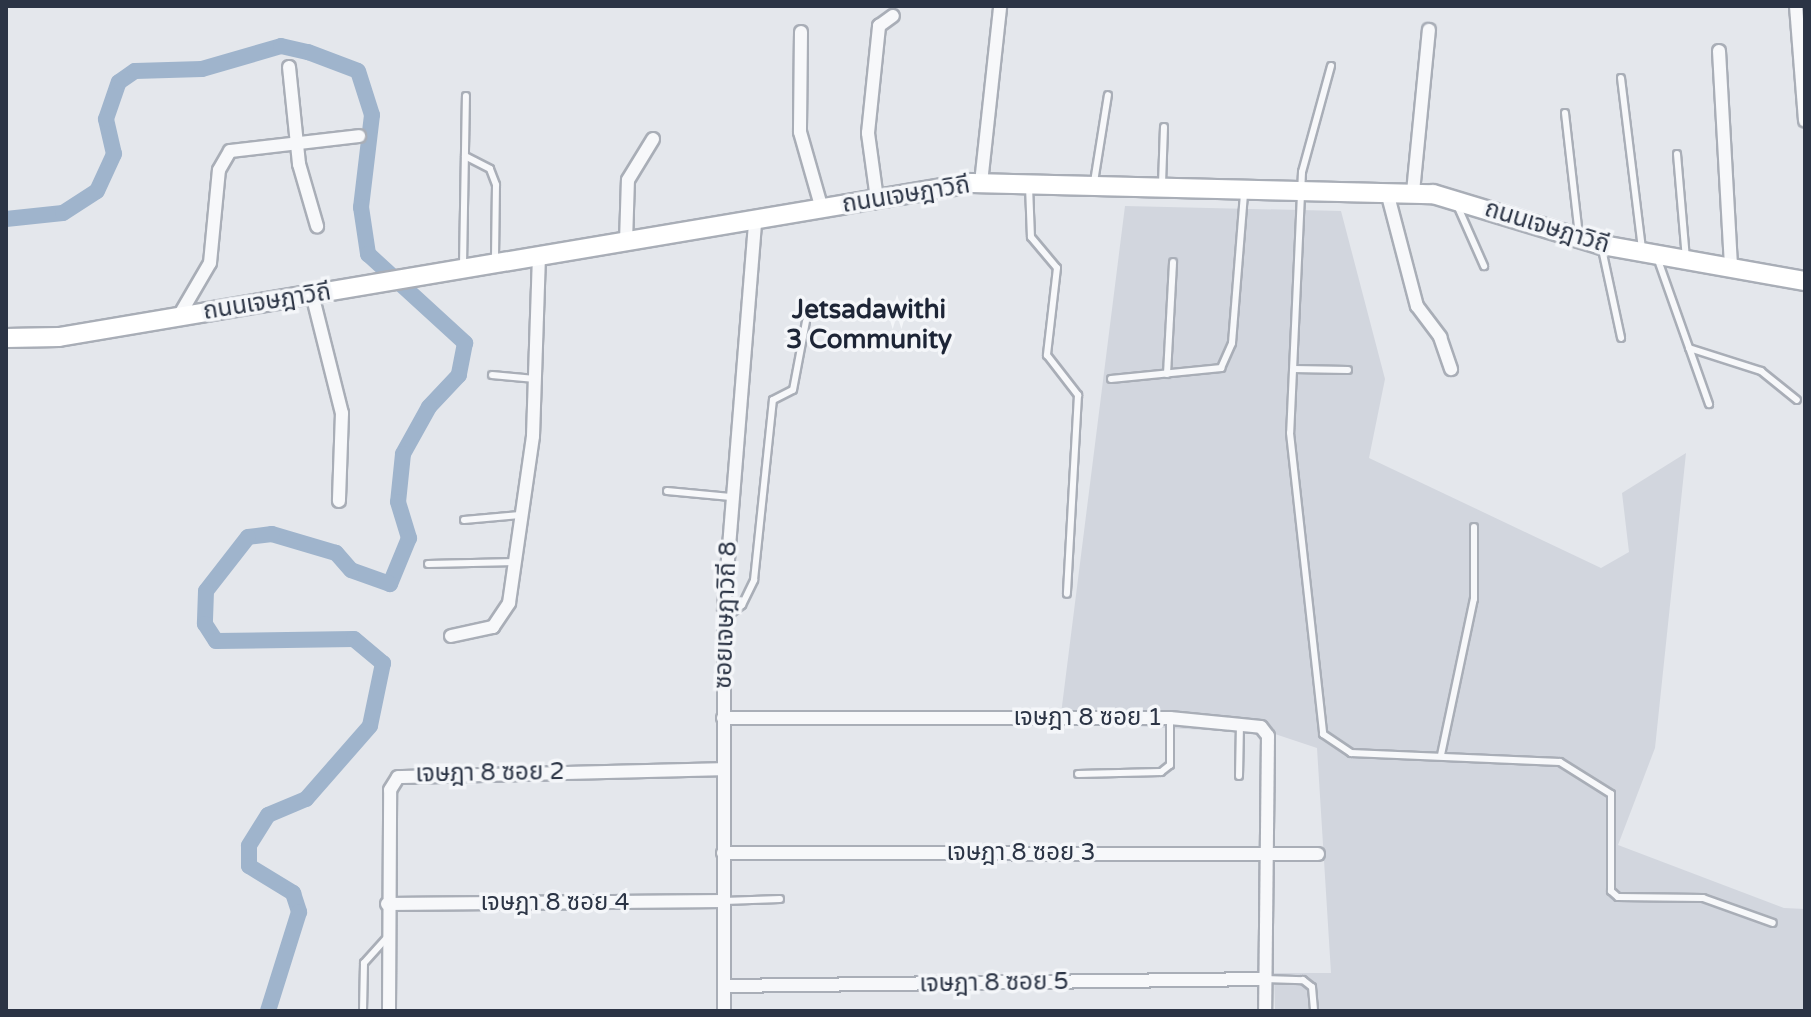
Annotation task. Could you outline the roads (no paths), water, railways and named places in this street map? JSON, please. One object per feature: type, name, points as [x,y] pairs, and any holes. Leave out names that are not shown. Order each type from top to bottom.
[{"type":"street","points":[[1796,6],[1805,121]]},
{"type":"street","points":[[981,183],[1000,7]]},
{"type":"street","points":[[877,199],[868,133],[879,26],[893,16]]},
{"type":"street","points":[[1413,192],[1429,30]]},
{"type":"street","points":[[801,32],[800,132],[822,209]]},
{"type":"street","points":[[1719,51],[1731,269]]},
{"type":"street","points":[[289,67],[297,142],[317,226]]},
{"type":"street","points":[[179,316],[216,242],[224,160],[238,146],[359,136]]},
{"type":"street","points":[[626,242],[628,180],[653,139]]},
{"type":"street","name":"ถนนเจษฎาวิถี","points":[[6,338],[179,316],[981,183],[1162,184],[1413,192],[1454,198],[1602,245],[1805,281]]},
{"type":"street","points":[[1387,192],[1417,306],[1440,337],[1451,369]]},
{"type":"street","name":"ซอยเจษฎาวิถี 8","points":[[724,1011],[724,619],[731,497],[755,220]]},
{"type":"street","points":[[451,636],[493,627],[509,603],[523,515],[535,379],[539,257]]},
{"type":"street","points":[[312,294],[342,413],[339,501]]},
{"type":"street","name":"เจษฎา 8 ซอย 1","points":[[723,718],[1170,718],[1240,722]]},
{"type":"street","points":[[1240,722],[1268,736],[1264,853],[1265,1011]]},
{"type":"street","name":"เจษฎา 8 ซอย 2","points":[[389,1011],[387,904],[390,790],[398,777],[723,769]]},
{"type":"street","name":"เจษฎา 8 ซอย 3","points":[[723,853],[1318,854]]},
{"type":"street","name":"เจษฎา 8 ซอย 4","points":[[387,904],[724,901]]},
{"type":"street","name":"เจษฎา 8 ซอย 5","points":[[724,986],[1265,979]]},
{"type":"lane","points":[[1331,66],[1302,189],[1294,369],[1294,510],[1323,734],[1351,753],[1543,756],[1578,771],[1611,794],[1611,891],[1618,897],[1703,898],[1773,923]]},
{"type":"lane","points":[[1621,78],[1650,255],[1709,404]]},
{"type":"lane","points":[[1094,183],[1108,95]]},
{"type":"lane","points":[[463,270],[466,96]]},
{"type":"lane","points":[[1565,113],[1579,239]]},
{"type":"lane","points":[[1162,184],[1164,127]]},
{"type":"lane","points":[[1677,154],[1686,261]]},
{"type":"lane","points":[[465,156],[490,169],[496,185],[495,265]]},
{"type":"lane","points":[[1029,183],[1031,237],[1057,268],[1047,355],[1078,395],[1067,594]]},
{"type":"lane","points":[[1111,379],[1221,368],[1227,359],[1245,186]]},
{"type":"lane","points":[[1454,198],[1484,266]]},
{"type":"lane","points":[[1602,245],[1621,338]]},
{"type":"lane","points":[[1167,374],[1173,262]]},
{"type":"lane","points":[[724,619],[742,605],[754,580],[773,400],[793,390],[806,321]]},
{"type":"lane","points":[[1689,348],[1761,371],[1797,400]]},
{"type":"lane","points":[[1294,369],[1348,370]]},
{"type":"lane","points":[[492,375],[535,379]]},
{"type":"lane","points":[[667,491],[731,497]]},
{"type":"lane","points":[[464,520],[523,515]]},
{"type":"lane","points":[[1441,755],[1474,599],[1474,527]]},
{"type":"lane","points":[[428,564],[516,562]]},
{"type":"lane","points":[[1078,774],[1161,772],[1170,765],[1170,718]]},
{"type":"lane","points":[[1239,776],[1240,722]]},
{"type":"lane","points":[[724,901],[780,899]]},
{"type":"lane","points":[[363,1011],[364,963],[388,936]]},
{"type":"lane","points":[[1265,979],[1303,980],[1312,987],[1314,1011]]},
{"type":"waterway","points":[[6,219],[63,213],[97,191],[114,154],[106,119],[119,82],[135,71],[202,69],[281,46],[308,52],[358,71],[372,115],[361,207],[368,254],[465,343],[459,375],[429,407],[403,454],[398,502],[409,538],[390,584],[351,570],[336,553],[272,534],[248,537],[206,591],[205,624],[216,641],[354,639],[383,663],[370,726],[306,799],[268,815],[249,846],[249,866],[293,893],[299,912],[268,1011]]},
{"type":"district","name":"Jetsadawithi 3 Community","points":[[869,325]]}]
